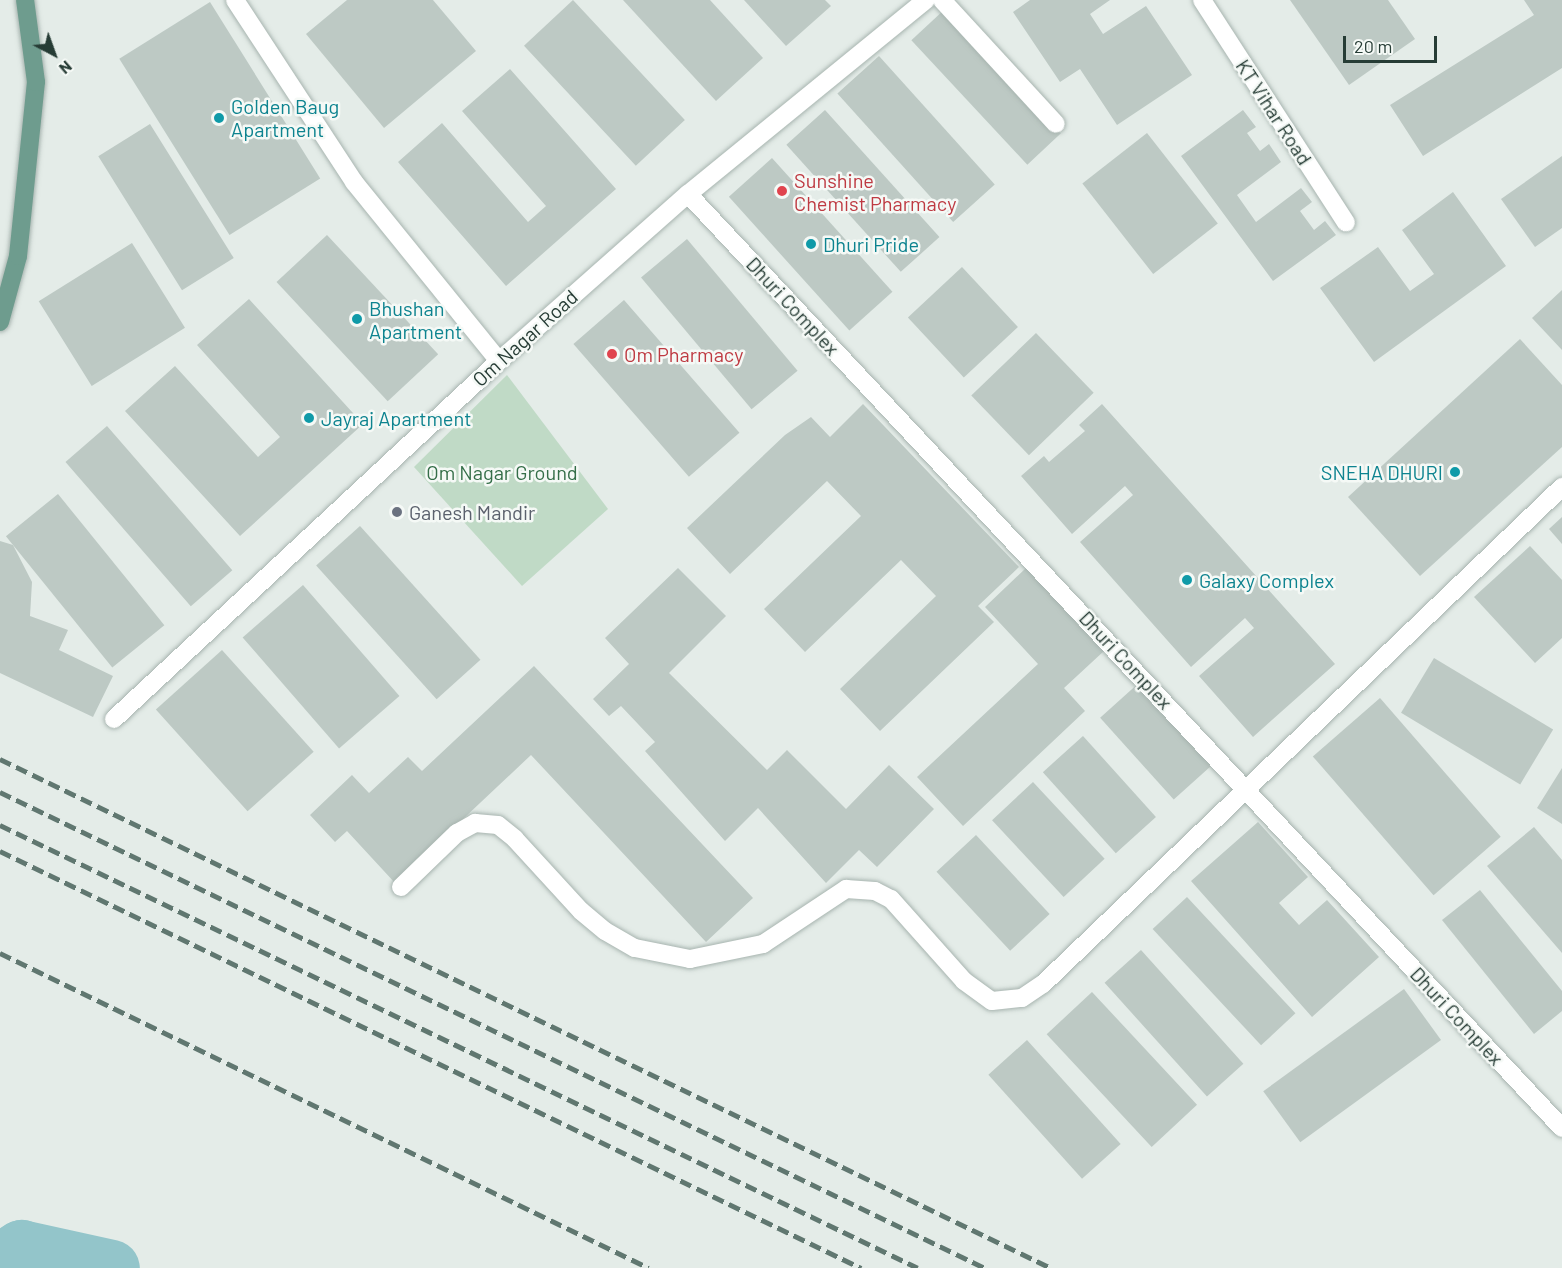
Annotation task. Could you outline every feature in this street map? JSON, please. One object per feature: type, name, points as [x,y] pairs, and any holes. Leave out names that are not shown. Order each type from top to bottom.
[{"type":"main road","points":[[0,322],[18,256],[36,82],[24,0]]},
{"type":"street","points":[[235,0],[354,182],[499,360]]},
{"type":"street","name":"Om Nagar Road","points":[[114,719],[499,360],[687,194],[926,0]]},
{"type":"street","points":[[942,0],[1056,124]]},
{"type":"street","name":"KT Vihar Road","points":[[1202,0],[1346,223]]},
{"type":"street","name":"Dhuri Complex","points":[[687,194],[1562,1128]]},
{"type":"street","points":[[401,887],[457,833],[475,823],[498,825],[515,839],[580,911],[605,931],[635,948],[690,959],[763,944],[846,889],[875,891],[891,899],[964,981],[992,1000],[1022,998],[1043,984],[1245,787],[1562,487]]},
{"type":"green space","name":"Om Nagar Ground","points":[[507,375],[608,509],[522,586],[414,467]]},
{"type":"building","points":[[347,0],[433,0],[476,51],[384,128],[306,34]]},
{"type":"building","points":[[573,0],[685,120],[636,166],[524,46]]},
{"type":"building","points":[[623,0],[710,0],[763,58],[716,101]]},
{"type":"building","points":[[744,0],[825,0],[831,6],[786,46]]},
{"type":"building","points":[[1030,0],[1110,0],[1090,14],[1103,34],[1146,6],[1192,75],[1117,125],[1080,69],[1060,82],[1013,12]]},
{"type":"building","points":[[1290,0],[1388,0],[1415,39],[1349,85]]},
{"type":"building","points":[[1524,0],[1562,0],[1562,68],[1423,156],[1390,105],[1534,15]]},
{"type":"building","name":"Golden Baug Apartment","points":[[210,2],[320,178],[229,235],[119,59]]},
{"type":"building","points":[[945,9],[1061,133],[1027,165],[911,40]]},
{"type":"building","points":[[879,56],[995,185],[953,222],[837,93]]},
{"type":"building","points":[[510,69],[616,189],[506,286],[398,162],[442,123],[528,222],[546,206],[462,111]]},
{"type":"building","points":[[825,110],[939,237],[901,272],[786,145]]},
{"type":"building","points":[[1243,110],[1256,127],[1247,133],[1260,151],[1269,144],[1281,162],[1237,195],[1256,222],[1301,188],[1312,202],[1300,211],[1314,230],[1325,221],[1336,235],[1273,281],[1181,156]]},
{"type":"building","points":[[150,124],[234,258],[182,290],[98,156]]},
{"type":"building","points":[[1147,133],[1218,224],[1153,274],[1082,183]]},
{"type":"building","points":[[1562,156],[1562,228],[1535,247],[1501,199]]},
{"type":"building","name":"Dhuri Pride","points":[[772,158],[892,292],[849,331],[729,197]]},
{"type":"building","points":[[1453,192],[1506,266],[1374,362],[1320,288],[1378,247],[1410,291],[1434,274],[1402,230]]},
{"type":"building","name":"Bhushan Apartment","points":[[327,235],[438,354],[388,401],[277,282]]},
{"type":"building","points":[[687,239],[798,371],[752,409],[641,278]]},
{"type":"building","points":[[132,243],[185,328],[92,386],[39,301]]},
{"type":"building","points":[[962,267],[1018,327],[964,377],[908,317]]},
{"type":"building","points":[[1562,290],[1562,350],[1532,318]]},
{"type":"building","name":"Jayraj Apartment","points":[[249,299],[363,424],[240,536],[125,411],[175,366],[258,457],[280,437],[197,345]]},
{"type":"building","points":[[624,300],[739,433],[689,477],[573,344]]},
{"type":"building","points":[[1036,333],[1094,393],[1029,455],[971,396]]},
{"type":"building","name":"SNEHA DHURI","points":[[1520,339],[1562,385],[1562,447],[1420,576],[1348,497]]},
{"type":"building","points":[[863,404],[1019,567],[978,606],[994,622],[880,731],[840,689],[936,596],[901,560],[805,652],[764,609],[861,516],[827,481],[730,574],[687,528],[785,435],[811,417],[830,437]]},
{"type":"building","name":"Galaxy Complex","points":[[1102,404],[1335,664],[1253,737],[1199,676],[1254,628],[1245,618],[1191,667],[1080,542],[1133,495],[1125,486],[1072,534],[1021,476],[1044,456],[1049,462],[1085,431],[1079,425]]},
{"type":"building","points":[[107,426],[232,570],[191,606],[65,462]]},
{"type":"building","points":[[58,494],[164,625],[112,668],[6,536]]},
{"type":"building","points":[[1562,517],[1562,544],[1549,529]]},
{"type":"building","points":[[360,526],[480,660],[437,699],[316,565]]},
{"type":"building","points":[[0,541],[13,545],[32,582],[30,616],[68,630],[59,650],[113,676],[93,717],[0,673]]},
{"type":"building","points":[[1530,546],[1562,580],[1562,638],[1535,663],[1474,597]]},
{"type":"building","points":[[678,568],[726,616],[669,673],[767,770],[787,750],[846,809],[889,765],[934,809],[877,867],[859,850],[826,883],[758,808],[725,841],[645,751],[655,742],[621,706],[609,716],[593,699],[629,664],[605,638]]},
{"type":"building","points":[[1026,568],[1104,651],[1064,688],[1085,711],[963,826],[917,777],[1038,664],[985,607]]},
{"type":"building","points":[[303,585],[399,696],[339,748],[243,637]]},
{"type":"building","points":[[222,650],[314,752],[248,811],[156,710]]},
{"type":"building","points":[[1434,658],[1553,730],[1520,784],[1401,713]]},
{"type":"building","points":[[534,666],[753,898],[706,942],[531,755],[395,883],[347,831],[335,842],[310,815],[352,775],[369,793],[408,757],[422,771]]},
{"type":"building","points":[[1141,681],[1215,763],[1174,800],[1100,718]]},
{"type":"building","points":[[1380,698],[1501,837],[1434,895],[1313,756]]},
{"type":"building","points":[[1083,736],[1156,817],[1116,853],[1043,772]]},
{"type":"building","points":[[1562,768],[1562,824],[1537,808]]},
{"type":"building","points":[[1033,782],[1105,859],[1064,897],[992,820]]},
{"type":"building","points":[[1258,822],[1308,877],[1279,903],[1299,925],[1327,900],[1379,957],[1312,1017],[1191,881]]},
{"type":"building","points":[[1534,827],[1562,860],[1562,953],[1487,866]]},
{"type":"building","points":[[976,835],[1050,914],[1010,951],[937,872]]},
{"type":"building","points":[[1480,890],[1562,991],[1562,1011],[1534,1034],[1442,920]]},
{"type":"building","points":[[1187,897],[1295,1013],[1261,1045],[1153,929]]},
{"type":"building","points":[[1141,950],[1243,1064],[1207,1096],[1105,983]]},
{"type":"building","points":[[1404,989],[1441,1040],[1300,1142],[1263,1091]]},
{"type":"building","points":[[1092,992],[1197,1105],[1152,1147],[1047,1034]]},
{"type":"building","points":[[1027,1040],[1121,1144],[1082,1179],[988,1075]]},
{"type":"waterway","points":[[0,1261],[21,1248],[111,1268]]},
{"type":"railway","points":[[0,759],[1051,1268]]},
{"type":"railway","points":[[0,792],[985,1268]]},
{"type":"railway","points":[[0,825],[918,1268]]},
{"type":"railway","points":[[0,851],[861,1268]]},
{"type":"railway","points":[[0,953],[649,1268]]},
{"type":"place","name":"Golden Baug Apartment","points":[[219,118]]},
{"type":"place","name":"Sunshine Chemist Pharmacy","points":[[782,191]]},
{"type":"place","name":"Dhuri Pride","points":[[811,244]]},
{"type":"place","name":"Bhushan Apartment","points":[[357,319]]},
{"type":"place","name":"Om Pharmacy","points":[[612,354]]},
{"type":"place","name":"Jayraj Apartment","points":[[309,418]]},
{"type":"place","name":"SNEHA DHURI","points":[[1455,472]]},
{"type":"place","name":"Ganesh Mandir","points":[[397,512]]},
{"type":"place","name":"Galaxy Complex","points":[[1187,580]]}]
